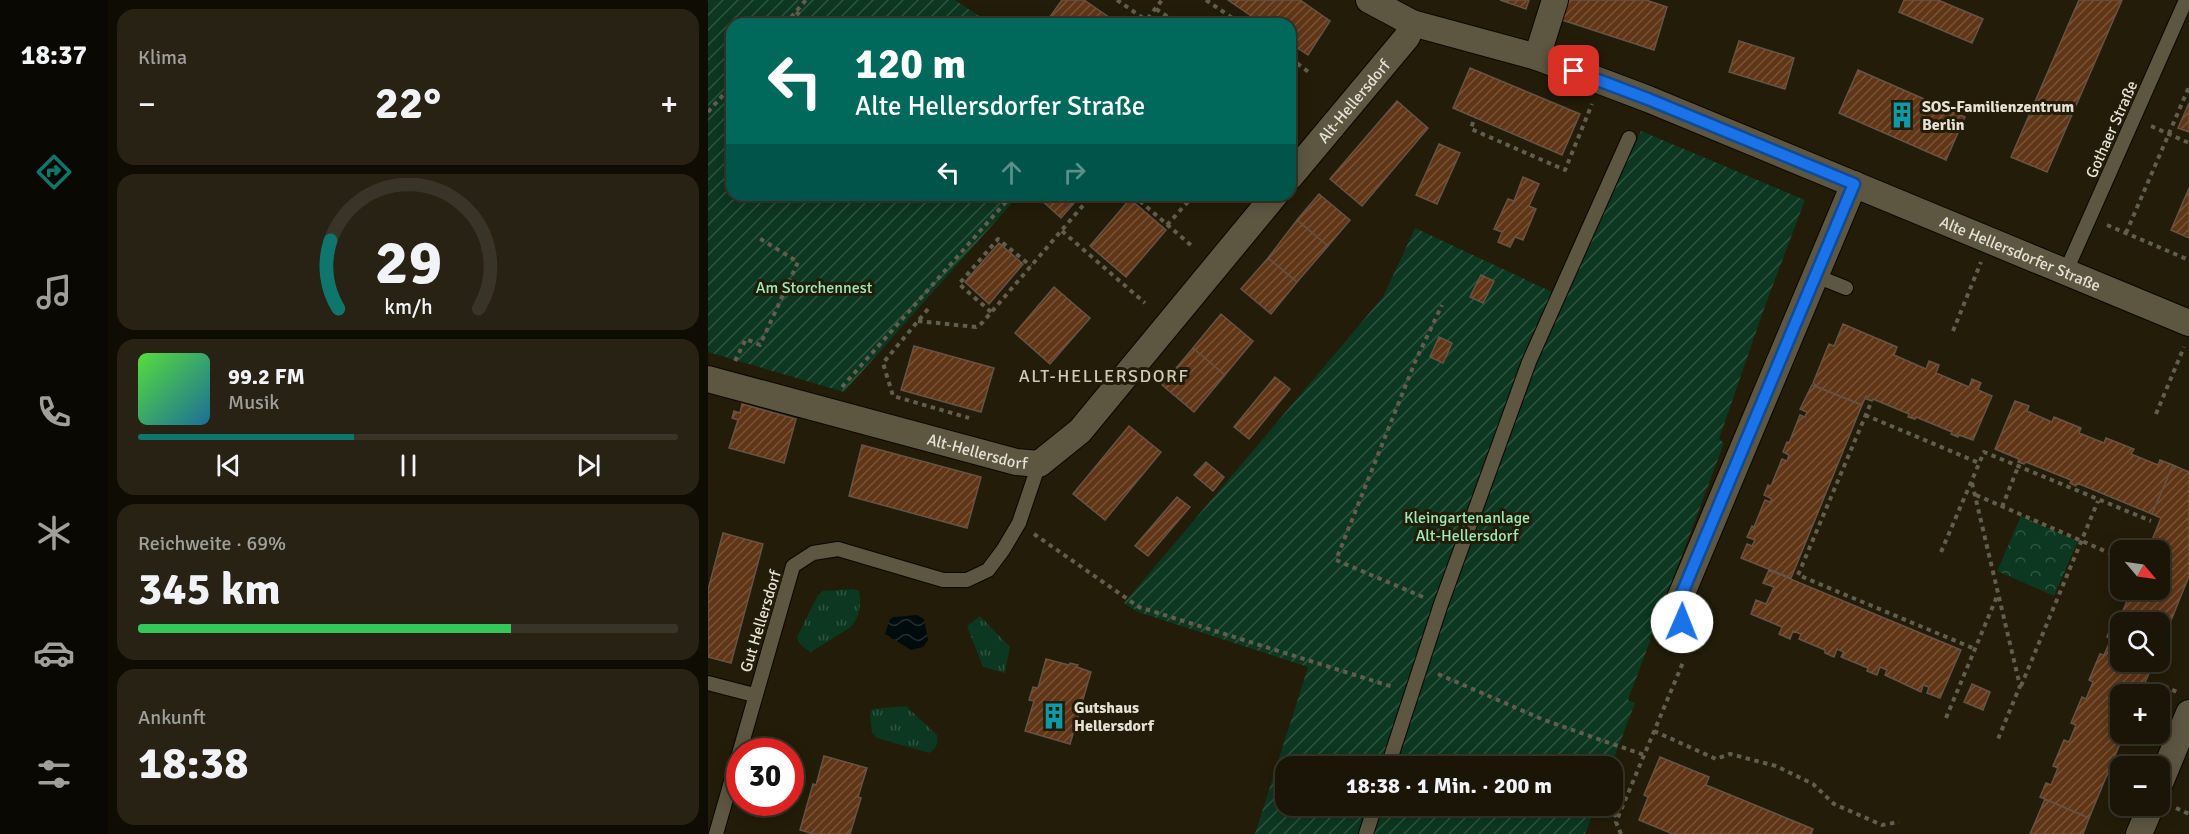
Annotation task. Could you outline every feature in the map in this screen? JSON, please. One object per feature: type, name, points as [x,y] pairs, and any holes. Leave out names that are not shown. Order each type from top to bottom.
[{"type":"street","name":"Alte Hellersdorfer Straße","points":[[1369,0],[1412,23],[1537,57],[1648,99],[2066,271],[2187,334]]},
{"type":"street","points":[[1537,57],[1555,0]]},
{"type":"street","name":"Alt-Hellersdorf","points":[[1296,170],[1407,37],[1412,23]]},
{"type":"street","points":[[1691,637],[1682,622],[1680,598],[1854,184]]},
{"type":"street","name":"Alt-Hellersdorf","points":[[718,382],[1016,462],[1039,464],[1080,431],[1270,201]]},
{"type":"street","points":[[2170,759],[2189,713]]},
{"type":"street","points":[[2139,834],[2147,816]]},
{"type":"lane","name":"Gothaer Straße","points":[[2066,271],[2186,0]]},
{"type":"lane","points":[[1391,756],[1419,665],[1529,363],[1629,138]]},
{"type":"lane","points":[[1816,276],[1846,288]]},
{"type":"lane","name":"Gut Hellersdorf","points":[[716,834],[754,695],[794,566],[813,553],[838,549],[943,580],[967,580],[988,570],[1019,523],[1039,464]]},
{"type":"lane","points":[[708,683],[754,695]]},
{"type":"lane","points":[[1366,834],[1372,816]]},
{"type":"path","points":[[790,18],[806,0]]},
{"type":"path","points":[[1117,0],[1143,18],[1148,18],[1162,0]]},
{"type":"path","points":[[1206,0],[1232,18]]},
{"type":"path","points":[[1156,9],[1170,18]]},
{"type":"path","points":[[796,12],[804,18]]},
{"type":"path","points":[[1296,62],[1310,73]]},
{"type":"path","points":[[2126,233],[2189,87]]},
{"type":"path","points":[[708,112],[726,92]]},
{"type":"path","points":[[1473,122],[1471,129],[1565,170],[1592,103]]},
{"type":"path","points":[[2134,118],[2189,143]]},
{"type":"path","points":[[1526,153],[1528,145]]},
{"type":"path","points":[[842,387],[1007,201]]},
{"type":"path","points":[[918,321],[976,327],[1087,201]]},
{"type":"path","points":[[1140,201],[1193,247]]},
{"type":"path","points":[[1167,225],[1189,201]]},
{"type":"path","points":[[2090,219],[2189,260]]},
{"type":"path","points":[[1062,231],[1145,303]]},
{"type":"path","points":[[718,382],[735,360],[746,339],[759,345],[798,262],[759,238]]},
{"type":"path","points":[[991,312],[959,284],[998,239],[1031,266]]},
{"type":"path","points":[[1953,331],[1982,259]]},
{"type":"path","points":[[1441,604],[1336,560],[1415,362],[1442,305]]},
{"type":"path","points":[[928,309],[883,363],[893,396],[969,418]]},
{"type":"path","points":[[2156,414],[2187,334]]},
{"type":"path","points":[[1870,405],[1798,575],[1975,649]]},
{"type":"path","points":[[1865,416],[1979,463]]},
{"type":"path","points":[[1941,552],[1984,452],[2151,521]]},
{"type":"path","points":[[2002,507],[2018,466]]},
{"type":"path","points":[[1972,481],[2020,686]]},
{"type":"path","points":[[1975,495],[2110,554]]},
{"type":"path","points":[[1998,739],[2098,501]]},
{"type":"path","points":[[1034,542],[1037,536]]},
{"type":"path","points":[[1048,544],[1138,607],[1411,693]]},
{"type":"path","points":[[1946,718],[1998,592]]},
{"type":"path","points":[[1621,834],[1616,822],[1686,657],[1691,637]]},
{"type":"path","points":[[1419,665],[1544,720],[1644,755]]},
{"type":"path","points":[[1654,731],[1716,759],[1730,754],[1776,766],[1813,784],[1833,804],[1882,825],[1899,822]]},
{"type":"green space","name":"Am Storchennest","points":[[708,0],[955,0],[982,18],[726,18],[726,201],[1014,201],[844,392],[708,352]]},
{"type":"green space","name":"Kleingartenanlage Alt-Hellersdorf","points":[[1641,131],[1805,200],[1719,439],[1724,443],[1628,700],[1635,703],[1615,756],[1280,756],[1308,667],[1138,612],[1124,603],[1383,297],[1415,228],[1552,292],[1623,135],[1637,141]]},
{"type":"green space","points":[[2021,516],[2078,541],[2054,596],[1997,571]]},
{"type":"green space","points":[[853,589],[859,591],[860,605],[856,620],[851,627],[811,652],[802,646],[797,637],[818,595],[823,591]]},
{"type":"green space","points":[[980,616],[1010,647],[1005,673],[983,667],[967,626]]},
{"type":"green space","points":[[906,706],[937,735],[936,746],[929,753],[877,738],[872,733],[870,715],[872,709]]},
{"type":"green space","name":"Kleingartenanlage Alt-Hellersdorf","points":[[1275,771],[1275,816],[1592,816],[1585,834],[1255,834]]},
{"type":"water","points":[[917,615],[924,619],[928,640],[923,647],[911,650],[885,634],[890,619]]},
{"type":"building","points":[[1062,0],[1084,0],[1110,18],[1049,18]]},
{"type":"building","points":[[1228,0],[1300,0],[1330,21],[1308,55],[1296,47],[1296,18],[1254,18]]},
{"type":"building","points":[[1500,0],[1529,0],[1526,9]]},
{"type":"building","points":[[1568,0],[1646,0],[1667,7],[1654,50],[1562,20]]},
{"type":"building","points":[[1904,0],[1938,0],[1983,19],[1972,43],[1899,12]]},
{"type":"building","points":[[2079,0],[2122,0],[2047,172],[2011,157]]},
{"type":"building","points":[[1739,41],[1794,58],[1785,89],[1729,72]]},
{"type":"building","points":[[1470,68],[1580,114],[1562,155],[1453,108]]},
{"type":"building","name":"SOS-Familienzentrum Berlin","points":[[1858,70],[1965,117],[1946,160],[1839,113]]},
{"type":"building","points":[[1397,101],[1428,128],[1362,206],[1330,179]]},
{"type":"building","points":[[2189,103],[2189,132],[2178,128]]},
{"type":"building","points":[[1439,144],[1460,153],[1437,204],[1416,195]]},
{"type":"building","points":[[1523,177],[1539,184],[1529,206],[1536,209],[1523,240],[1515,237],[1510,247],[1498,242],[1502,232],[1494,229],[1508,199],[1514,201]]},
{"type":"building","points":[[2189,188],[2189,238],[2171,230]]},
{"type":"building","points":[[1319,194],[1350,220],[1328,246],[1297,220]]},
{"type":"building","points":[[1042,201],[1076,201],[1061,218]]},
{"type":"building","points":[[1128,201],[1132,201],[1166,230],[1126,277],[1090,246]]},
{"type":"building","points":[[1297,220],[1328,246],[1297,282],[1268,258]]},
{"type":"building","points":[[999,243],[1023,264],[989,304],[965,282]]},
{"type":"building","points":[[1268,258],[1297,282],[1271,314],[1241,289]]},
{"type":"building","points":[[1481,275],[1494,281],[1483,303],[1470,297]]},
{"type":"building","points":[[1054,287],[1090,318],[1050,364],[1015,333]]},
{"type":"building","points":[[1221,314],[1253,341],[1225,375],[1193,348]]},
{"type":"building","points":[[1843,324],[1897,347],[1894,355],[1926,369],[1929,361],[1939,365],[1936,373],[1969,387],[1972,379],[1981,383],[1978,390],[1992,396],[1973,440],[1959,435],[1958,437],[1951,434],[1952,432],[1916,417],[1915,419],[1908,417],[1909,414],[1873,399],[1872,401],[1866,399],[1868,397],[1866,396],[1862,405],[1813,383],[1829,344],[1834,346]]},
{"type":"building","points":[[1439,337],[1452,343],[1443,363],[1430,357]]},
{"type":"building","points":[[914,346],[994,368],[981,412],[901,390]]},
{"type":"building","points":[[1193,348],[1225,375],[1194,412],[1162,385]]},
{"type":"building","points":[[1275,377],[1290,389],[1249,439],[1234,427]]},
{"type":"building","points":[[1812,385],[1862,405],[1791,578],[1741,558],[1747,544],[1752,546],[1755,540],[1747,537],[1752,526],[1754,527],[1765,500],[1770,502],[1772,499],[1764,495],[1768,485],[1771,486],[1782,459],[1787,461],[1789,455],[1783,452],[1800,415],[1805,417],[1807,412],[1800,409]]},
{"type":"building","points":[[2015,401],[2029,406],[2027,411],[2052,422],[2054,417],[2081,428],[2079,433],[2104,443],[2106,438],[2134,449],[2131,454],[2158,465],[2160,460],[2173,465],[2152,514],[2077,483],[2076,486],[2070,483],[2071,480],[2026,462],[2024,464],[2018,462],[2019,459],[1995,449]]},
{"type":"building","points":[[742,404],[796,419],[784,463],[729,448],[738,420],[732,418],[734,411],[740,413]]},
{"type":"building","points":[[1129,426],[1161,452],[1105,520],[1073,494]]},
{"type":"building","points":[[862,445],[981,477],[967,528],[849,496]]},
{"type":"building","points":[[1206,462],[1224,477],[1213,491],[1194,475]]},
{"type":"building","points":[[2173,465],[2189,472],[2189,576],[2170,623],[2170,612],[2122,612],[2128,600],[2170,600],[2170,540],[2152,540],[2161,518],[2152,514]]},
{"type":"building","points":[[1177,497],[1190,507],[1148,556],[1135,546]]},
{"type":"building","points":[[723,533],[763,544],[731,663],[708,657],[708,590]]},
{"type":"building","points":[[1769,570],[1961,650],[1940,698],[1927,693],[1929,687],[1923,685],[1921,692],[1885,675],[1887,670],[1880,667],[1877,675],[1867,671],[1868,668],[1841,657],[1844,652],[1837,649],[1834,657],[1825,653],[1825,650],[1799,639],[1801,634],[1793,631],[1790,639],[1779,634],[1782,627],[1751,614],[1756,600],[1766,604],[1774,587],[1763,583]]},
{"type":"building","points":[[2110,641],[2110,672],[2150,672],[2144,684],[2110,684],[2110,744],[2120,744],[2115,756],[2110,756],[2110,768],[2089,818],[2040,797],[2046,783],[2051,785],[2058,768],[2053,766],[2064,740],[2069,742],[2076,725],[2071,723],[2082,697],[2086,699],[2093,682],[2089,680],[2100,654],[2104,655]]},
{"type":"building","name":"Gutshaus Hellersdorf","points":[[1046,659],[1078,665],[1077,667],[1091,672],[1070,744],[1025,731],[1034,701],[1029,700],[1033,687],[1038,688]]},
{"type":"building","points":[[1972,684],[1990,692],[1983,710],[1964,702]]},
{"type":"building","points":[[824,756],[867,768],[850,834],[814,834],[800,830],[813,784],[816,785]]},
{"type":"building","points":[[1660,757],[1709,777],[1706,785],[1813,829],[1811,834],[1673,834],[1639,820],[1648,797],[1644,795]]},
{"type":"building","points":[[2045,799],[2089,818],[2083,834],[2030,834]]},
{"type":"place","name":"SOS-Familienzentrum Berlin","points":[[1902,115]]},
{"type":"place","name":"Gutshaus Hellersdorf","points":[[1054,716]]},
{"type":"district","name":"ALT-HELLERSDORF","points":[[1104,376]]},
{"type":"route","points":[[1574,71],[1854,184],[1680,598],[1682,622]]}]
